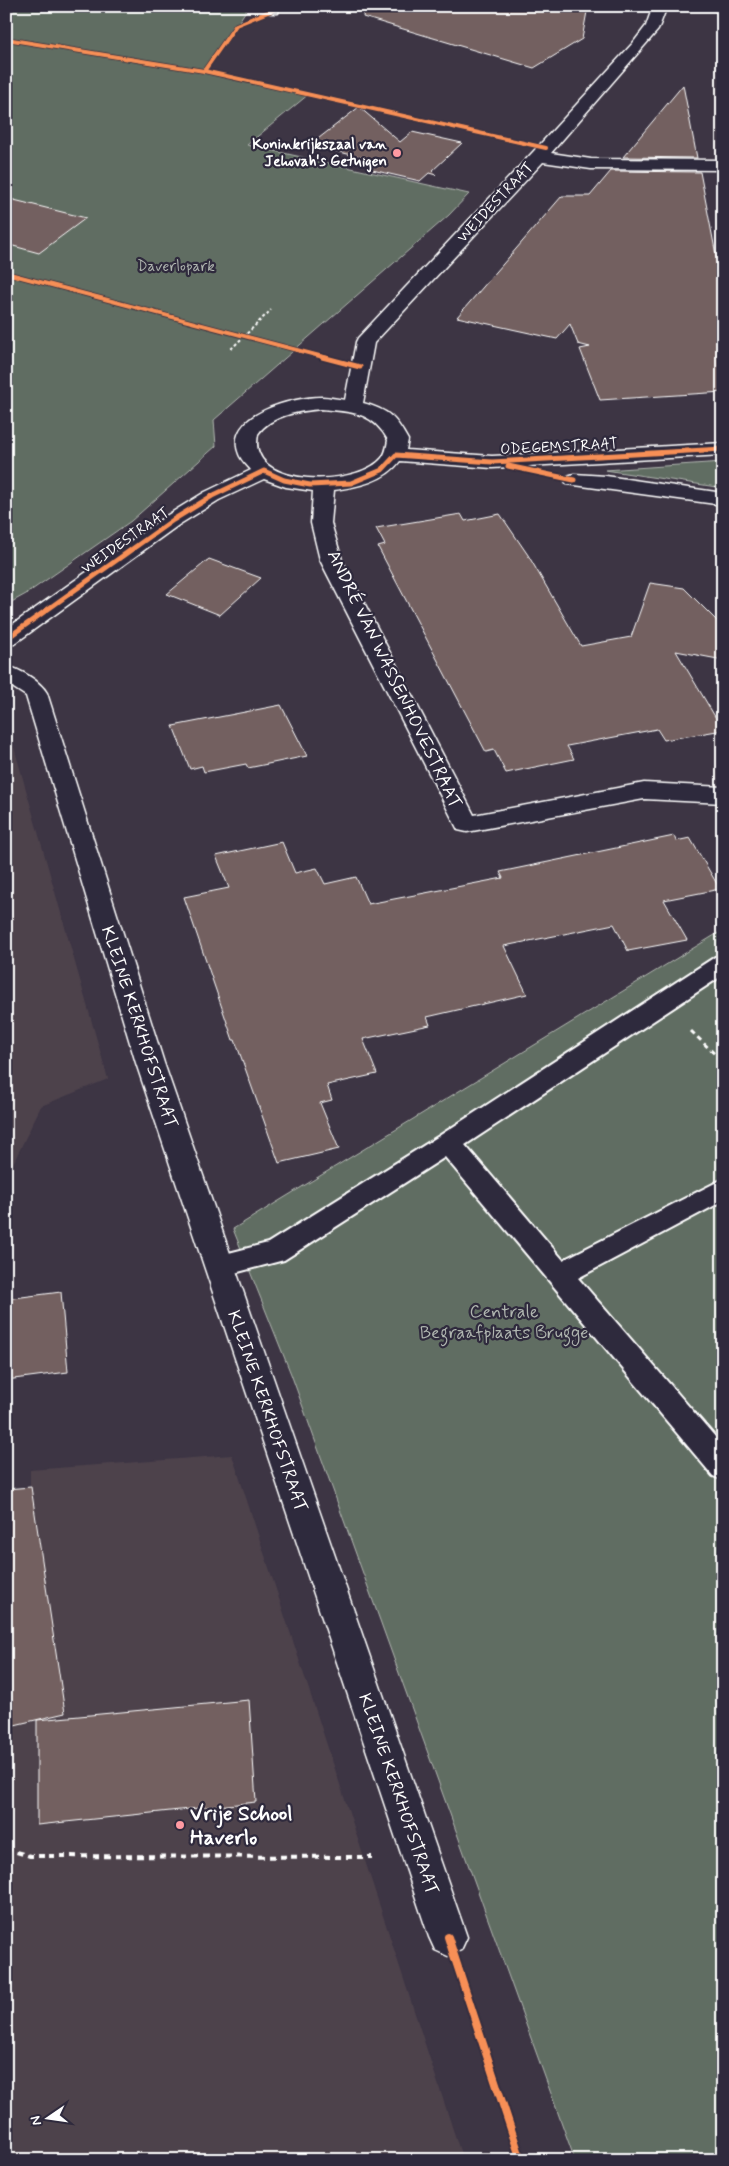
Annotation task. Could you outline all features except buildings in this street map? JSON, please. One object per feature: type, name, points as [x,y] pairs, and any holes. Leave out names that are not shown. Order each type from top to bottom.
[{"type":"street","name":"WEIDESTRAAT","points":[[353,407],[365,342],[539,156],[638,46],[653,27],[660,6]]},
{"type":"street","points":[[539,156],[591,164],[723,165]]},
{"type":"street","points":[[321,403],[353,407],[370,412],[387,422],[398,440],[396,455],[382,470],[351,482],[324,486],[284,480],[264,471],[248,454],[247,440],[250,432],[262,420],[295,406],[321,403]]},
{"type":"street","name":"ODEGEMSTRAAT","points":[[396,455],[492,462],[723,449]]},
{"type":"street","name":"WEIDESTRAAT","points":[[6,639],[173,520],[212,496],[264,471]]},
{"type":"street","points":[[574,480],[606,482],[723,499]]},
{"type":"street","name":"ANDRÉ VAN WASSENHOVESTRAAT","points":[[324,486],[321,523],[331,560],[467,824],[644,791],[723,795]]},
{"type":"street","name":"KLEINE KERKHOFSTRAAT","points":[[6,672],[36,693],[150,1063],[448,1937]]},
{"type":"lane","points":[[218,1266],[275,1252],[723,963]]},
{"type":"lane","points":[[448,1142],[723,1467]]},
{"type":"lane","points":[[559,1275],[723,1189]]},
{"type":"path","points":[[231,349],[271,310]]},
{"type":"path","points":[[234,333],[252,338]]},
{"type":"path","points":[[6,1849],[30,1856],[420,1857]]},
{"type":"shaded area","points":[[6,719],[108,1079],[41,1106],[6,1178]]},
{"type":"shaded area","name":"Vrije School Haverlo","points":[[232,1455],[463,2160],[6,2160],[6,1491],[30,1487],[30,1470]]},
{"type":"green space","name":"Daverlopark","points":[[6,6],[249,6],[207,70],[309,94],[247,145],[469,194],[449,215],[214,420],[216,446],[131,521],[26,594],[6,605]]},
{"type":"green space","points":[[723,462],[723,488],[605,470]]},
{"type":"green space","name":"Centrale Begraafplaats Brugge","points":[[723,930],[723,2160],[575,2160],[291,1374],[233,1229]]},
{"type":"cycle path","points":[[204,71],[236,25],[273,10]]},
{"type":"cycle path","points":[[6,39],[204,71],[546,148]]},
{"type":"cycle path","points":[[6,273],[360,367]]},
{"type":"cycle path","points":[[6,639],[173,520],[212,496],[264,471],[284,480],[310,485],[351,483],[382,470],[396,455],[492,462],[723,449]]},
{"type":"cycle path","points":[[508,466],[574,480]]},
{"type":"cycle path","points":[[448,1937],[521,2160]]},
{"type":"place","name":"Koninkrijkszaal van Jehovah's Getuigen","points":[[397,153]]},
{"type":"place","name":"Vrije School Haverlo","points":[[180,1825]]}]
